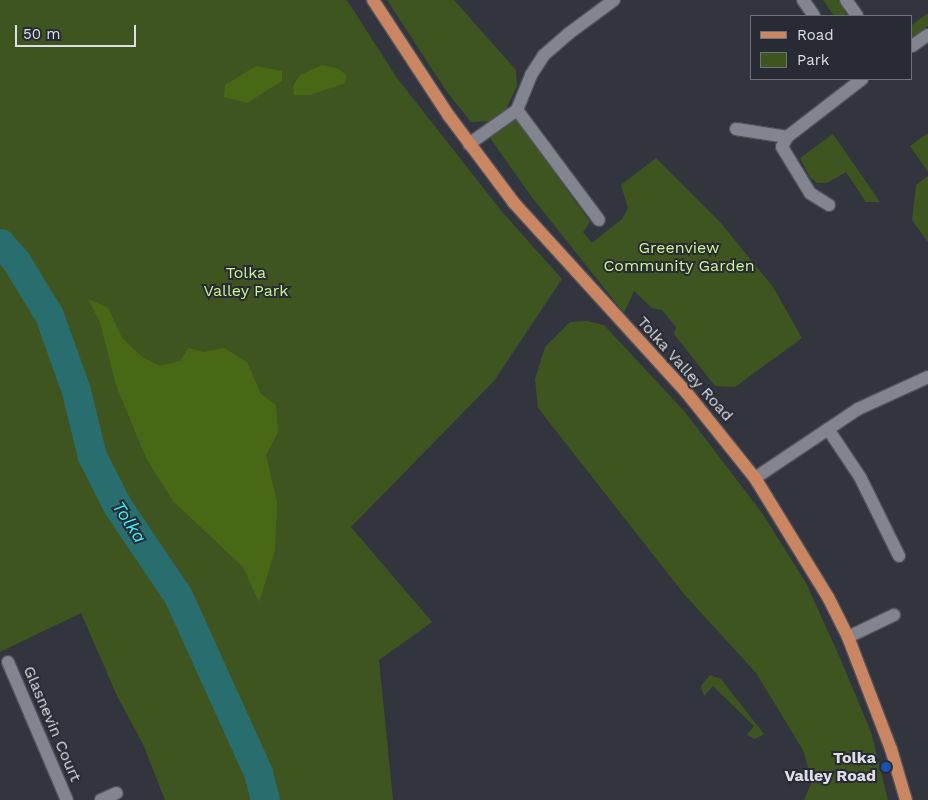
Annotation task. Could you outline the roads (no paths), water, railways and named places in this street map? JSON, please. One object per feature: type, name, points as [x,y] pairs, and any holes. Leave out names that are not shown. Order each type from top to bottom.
[{"type":"main road","name":"Tolka Valley Road","points":[[373,0],[469,144],[551,247],[692,400],[755,478],[828,597],[848,637],[891,749],[906,800]]},
{"type":"street","points":[[469,144],[517,110],[531,75],[544,55],[568,34],[614,0]]},
{"type":"street","points":[[803,0],[813,15]]},
{"type":"street","points":[[846,0],[856,15]]},
{"type":"street","points":[[913,45],[928,35]]},
{"type":"street","points":[[829,205],[810,193],[782,147],[787,137],[859,80]]},
{"type":"street","points":[[517,110],[599,220]]},
{"type":"street","points":[[736,129],[787,137]]},
{"type":"street","points":[[755,478],[858,409],[928,377]]},
{"type":"street","points":[[828,429],[860,477],[899,556]]},
{"type":"street","points":[[848,637],[894,615]]},
{"type":"street","name":"Glasnevin Court","points":[[8,662],[67,800]]},
{"type":"street","points":[[101,800],[117,792]]},
{"type":"waterway","name":"Tolka","points":[[0,243],[16,261],[49,315],[76,391],[92,456],[118,507],[178,596],[258,772],[265,800]]},
{"type":"place","name":"Tolka Valley Road","points":[[886,767]]},
{"type":"park label","name":"Greenview Community Garden","points":[[679,257]]},
{"type":"park label","name":"Tolka Valley Park","points":[[246,282]]}]
